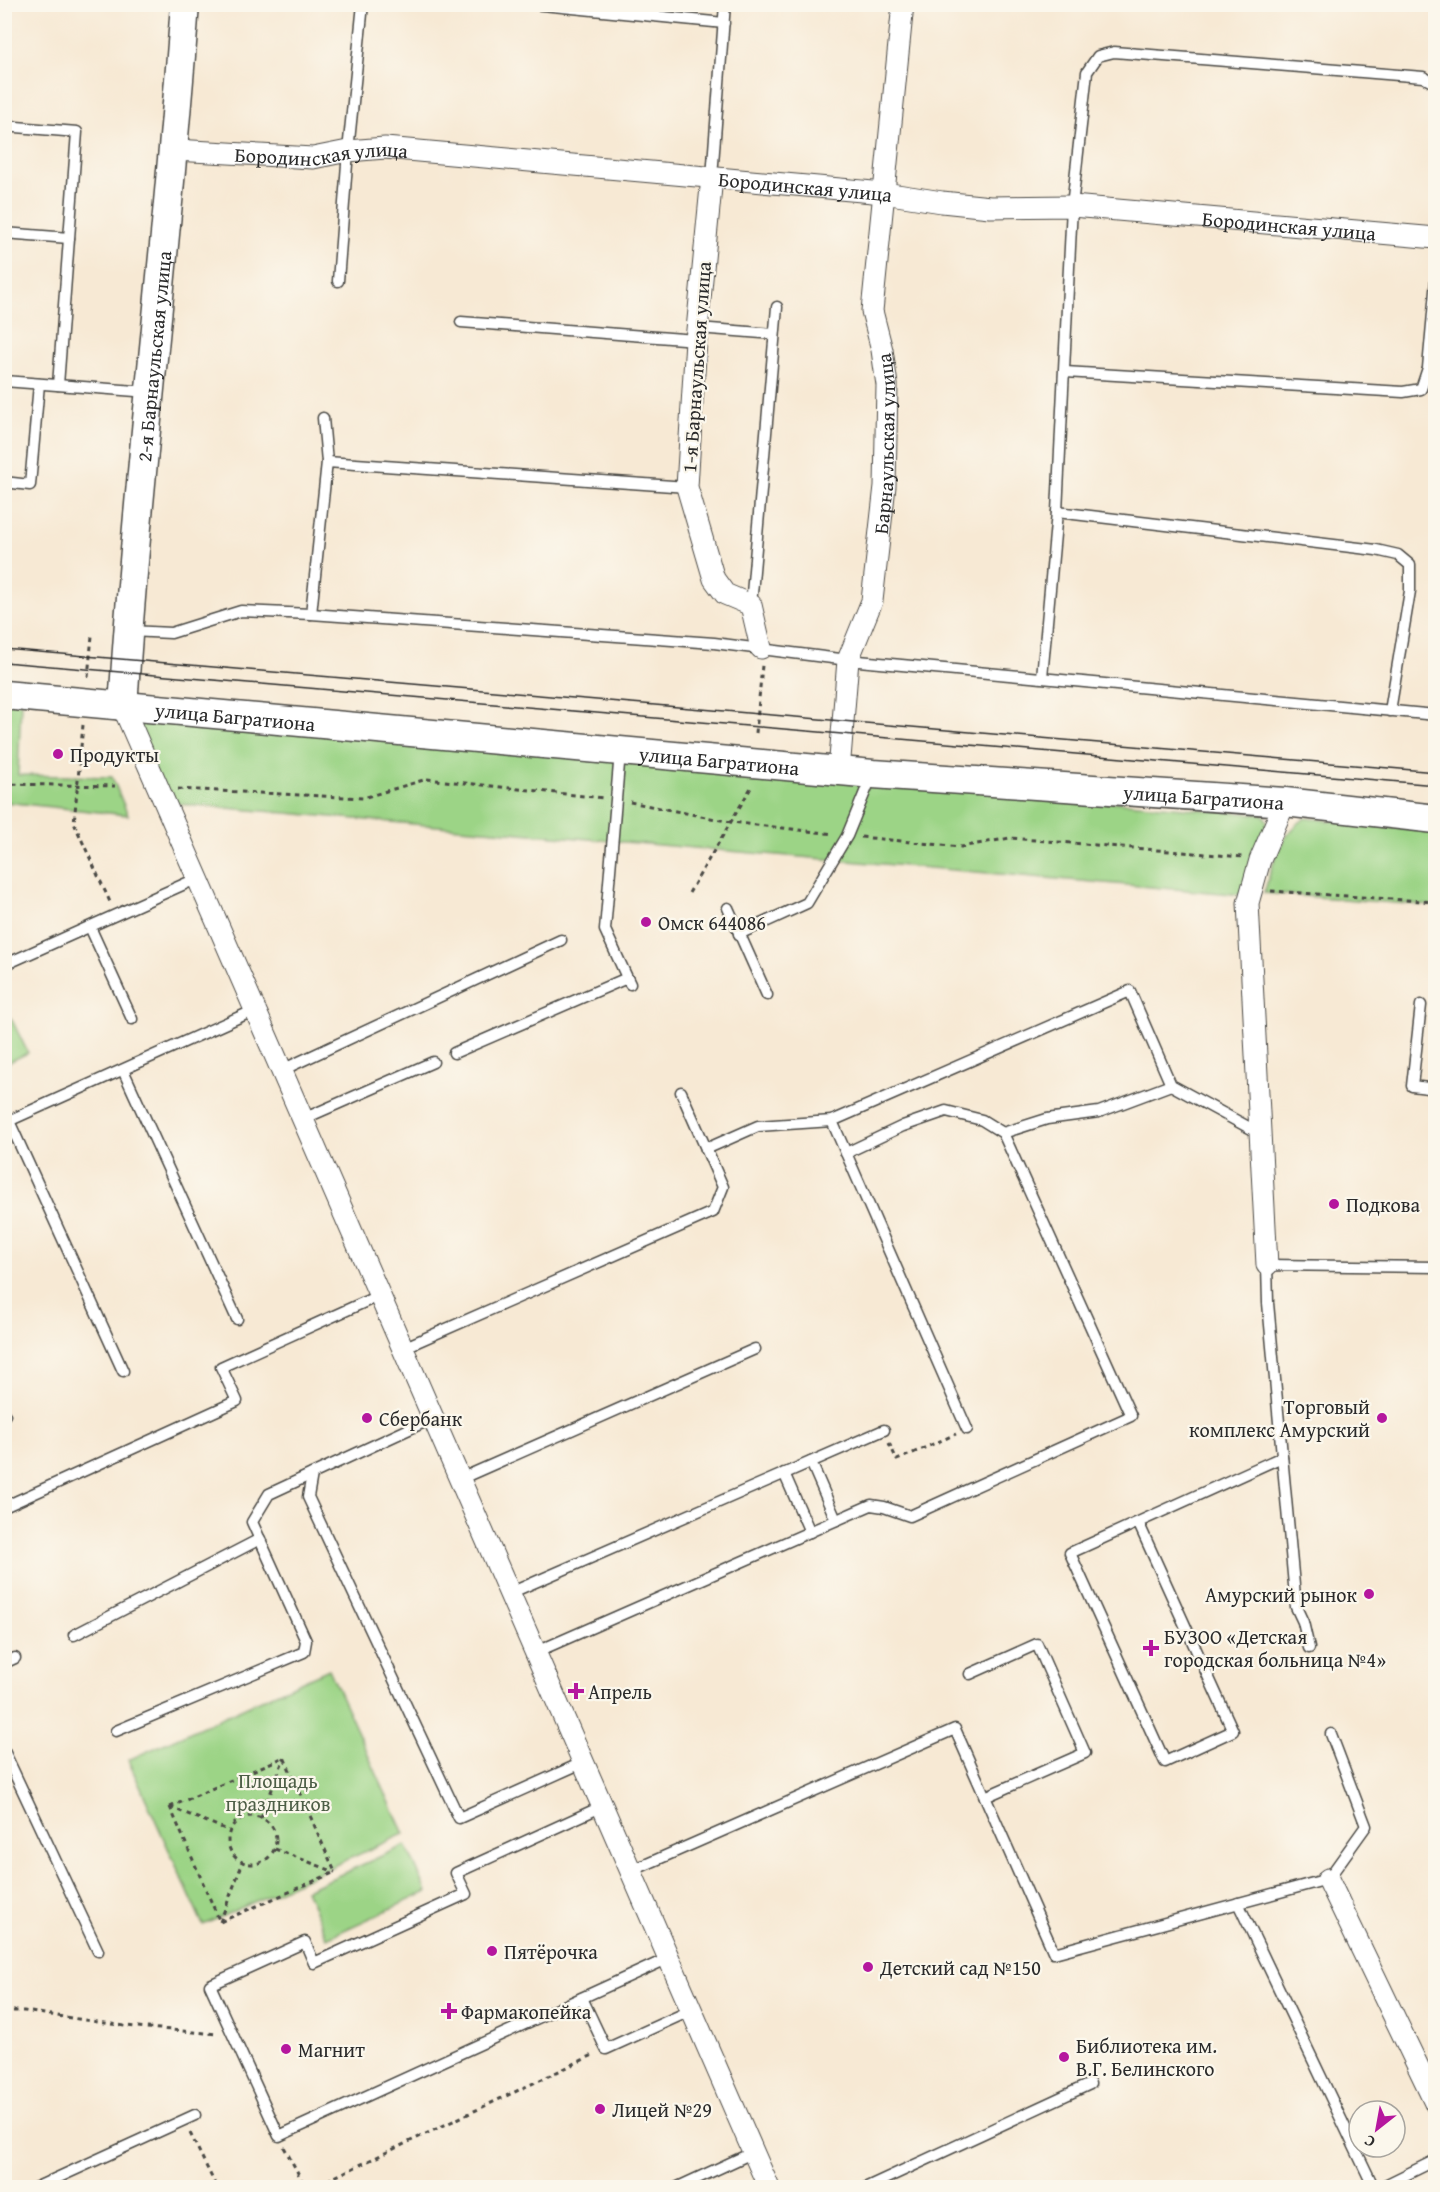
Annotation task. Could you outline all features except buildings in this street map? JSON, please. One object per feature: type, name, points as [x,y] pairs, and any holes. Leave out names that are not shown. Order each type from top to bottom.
[{"type":"street","name":"2-я Барнаульская улица","points":[[123,707],[150,392],[175,150],[185,4]]},
{"type":"street","name":"Барнаульская улица","points":[[839,771],[848,660],[872,601],[885,486],[887,385],[882,350],[872,311],[903,4]]},
{"type":"street","name":"Бородинская улица","points":[[175,150],[313,158],[348,151],[385,148],[884,193],[990,207],[1072,206],[1436,237]]},
{"type":"street","name":"1-я Барнаульская улица","points":[[712,177],[697,334],[687,487],[714,579],[725,594],[751,605]]},
{"type":"street","points":[[751,605],[762,648]]},
{"type":"street","name":"улица Багратиона","points":[[4,695],[873,774],[1285,802],[1436,819]]},
{"type":"street","points":[[123,707],[770,2187]]},
{"type":"street","points":[[1266,1265],[1248,903],[1260,860],[1285,802]]},
{"type":"street","points":[[1328,1879],[1436,2104]]},
{"type":"lane","points":[[338,281],[363,4]]},
{"type":"lane","points":[[532,4],[724,23]]},
{"type":"lane","points":[[712,177],[726,4]]},
{"type":"lane","points":[[1042,677],[1065,372],[1072,206],[1087,72],[1098,56],[1114,52],[1424,76],[1436,84]]},
{"type":"lane","points":[[4,126],[77,132],[58,385]]},
{"type":"lane","points":[[4,233],[69,238]]},
{"type":"lane","points":[[1065,372],[1403,392],[1421,389],[1428,368],[1436,280]]},
{"type":"lane","points":[[751,605],[777,307]]},
{"type":"lane","points":[[461,322],[697,334],[774,334]]},
{"type":"lane","points":[[4,381],[150,392]]},
{"type":"lane","points":[[4,482],[30,485],[39,384]]},
{"type":"lane","points":[[311,614],[327,462],[323,418]]},
{"type":"lane","points":[[327,462],[687,487]]},
{"type":"lane","points":[[1056,512],[1376,550],[1398,555],[1410,565],[1410,591],[1390,711]]},
{"type":"lane","points":[[129,631],[171,633],[241,612],[311,614],[714,642],[848,660],[1436,716]]},
{"type":"lane","points":[[454,1053],[628,981],[605,930],[620,752]]},
{"type":"lane","points":[[739,934],[807,903],[847,836],[873,774]]},
{"type":"lane","points":[[4,965],[198,878]]},
{"type":"lane","points":[[728,908],[767,995]]},
{"type":"lane","points":[[90,927],[132,1019]]},
{"type":"lane","points":[[282,1070],[561,940]]},
{"type":"lane","points":[[706,1149],[758,1126],[832,1121],[1130,992],[1171,1085],[1259,1133]]},
{"type":"lane","points":[[1421,1005],[1412,1086],[1436,1089]]},
{"type":"lane","points":[[123,1371],[7,1122],[255,1010]]},
{"type":"lane","points":[[303,1119],[433,1062]]},
{"type":"lane","points":[[123,1070],[237,1319]]},
{"type":"lane","points":[[1003,1133],[1047,1119],[1099,1112],[1171,1085]]},
{"type":"lane","points":[[403,1348],[713,1212],[723,1187],[681,1092]]},
{"type":"lane","points":[[536,1652],[871,1505],[910,1516],[1131,1416],[1003,1133],[982,1120],[946,1111],[903,1126],[846,1152]]},
{"type":"lane","points":[[832,1121],[967,1429]]},
{"type":"lane","points":[[1309,1648],[1303,1622],[1296,1607],[1266,1265],[1436,1267]]},
{"type":"lane","points":[[4,1507],[237,1401],[221,1367],[380,1295]]},
{"type":"lane","points":[[460,1479],[755,1349]]},
{"type":"lane","points":[[116,1731],[304,1652],[306,1641],[252,1521],[269,1494],[434,1418]]},
{"type":"lane","points":[[510,1593],[884,1430]]},
{"type":"lane","points":[[1138,1522],[1233,1731],[1165,1762],[1070,1553],[1138,1522],[1282,1457]]},
{"type":"lane","points":[[811,1462],[836,1520]]},
{"type":"lane","points":[[784,1473],[810,1532]]},
{"type":"lane","points":[[312,1474],[308,1497],[459,1818],[584,1762]]},
{"type":"lane","points":[[74,1635],[260,1539]]},
{"type":"lane","points":[[970,1674],[1037,1644],[1085,1753],[985,1797]]},
{"type":"lane","points":[[631,1871],[955,1729],[1054,1953],[1328,1879],[1366,1826],[1331,1734]]},
{"type":"lane","points":[[4,1751],[98,1951]]},
{"type":"lane","points":[[603,1806],[456,1873],[466,1894],[314,1963],[305,1942],[210,1985],[279,2136],[669,1958]]},
{"type":"lane","points":[[1238,1904],[1377,2187],[1436,2160]]},
{"type":"lane","points":[[582,1998],[606,2049],[692,2010]]},
{"type":"lane","points":[[865,2187],[1090,2084]]},
{"type":"lane","points":[[35,2187],[195,2115]]},
{"type":"lane","points":[[676,2187],[754,2152]]},
{"type":"path","points":[[88,677],[92,636]]},
{"type":"path","points":[[756,733],[762,648]]},
{"type":"path","points":[[84,723],[74,823],[116,915]]},
{"type":"path","points":[[178,789],[363,798],[427,779],[616,800],[731,822],[847,836],[961,847],[1010,838],[1245,858]]},
{"type":"path","points":[[4,784],[115,786]]},
{"type":"path","points":[[689,892],[752,786]]},
{"type":"path","points":[[1266,891],[1436,902]]},
{"type":"path","points":[[884,1430],[897,1460],[967,1429]]},
{"type":"path","points":[[170,1807],[284,1757]]},
{"type":"path","points":[[261,1818],[284,1757]]},
{"type":"path","points":[[284,1757],[335,1872]]},
{"type":"path","points":[[170,1807],[230,1831]]},
{"type":"path","points":[[170,1807],[220,1922]]},
{"type":"path","points":[[246,1817],[261,1818],[267,1821],[275,1834],[274,1848],[271,1855],[258,1863],[243,1862],[237,1858],[229,1846],[230,1831],[234,1825],[246,1817]]},
{"type":"path","points":[[274,1848],[335,1872]]},
{"type":"path","points":[[220,1922],[243,1862]]},
{"type":"path","points":[[220,1922],[335,1872]]},
{"type":"path","points":[[4,2011],[24,2010],[125,2026],[232,2035]]},
{"type":"path","points":[[311,2187],[606,2049]]},
{"type":"path","points":[[183,2121],[217,2187]]},
{"type":"path","points":[[279,2136],[306,2187]]},
{"type":"green space","points":[[4,701],[21,703],[18,775],[112,777],[128,815],[5,802]]},
{"type":"green space","points":[[141,716],[1264,815],[1268,823],[1244,895],[157,802],[137,740]]},
{"type":"green space","points":[[1305,818],[1435,831],[1435,906],[1264,893],[1282,843]]},
{"type":"green space","points":[[11,1018],[28,1053],[5,1064],[5,1021]]},
{"type":"green space","name":"Площадь праздников","points":[[329,1669],[404,1834],[203,1925],[128,1760]]},
{"type":"green space","points":[[406,1845],[427,1892],[327,1938],[306,1890]]},
{"type":"tram line","points":[[4,649],[1436,772]]},
{"type":"tram line","points":[[4,662],[1436,785]]},
{"type":"place","name":"Продукты","points":[[58,754]]},
{"type":"place","name":"Омск 644086","points":[[646,922]]},
{"type":"place","name":"Подкова","points":[[1334,1204]]},
{"type":"place","name":"Сбербанк","points":[[367,1418]]},
{"type":"place","name":"Торговый комплекс Амурский","points":[[1382,1418]]},
{"type":"place","name":"Амурский рынок","points":[[1369,1594]]},
{"type":"place","name":"БУЗОО «Детская городская больница №4»","points":[[1151,1648]]},
{"type":"place","name":"Апрель","points":[[576,1691]]},
{"type":"place","name":"Пятёрочка","points":[[492,1951]]},
{"type":"place","name":"Детский сад №150","points":[[868,1967]]},
{"type":"place","name":"Фармакопейка","points":[[449,2011]]},
{"type":"place","name":"Магнит","points":[[286,2049]]},
{"type":"place","name":"Библиотека им. В.Г. Белинского","points":[[1064,2057]]},
{"type":"place","name":"Лицей №29","points":[[600,2109]]}]
